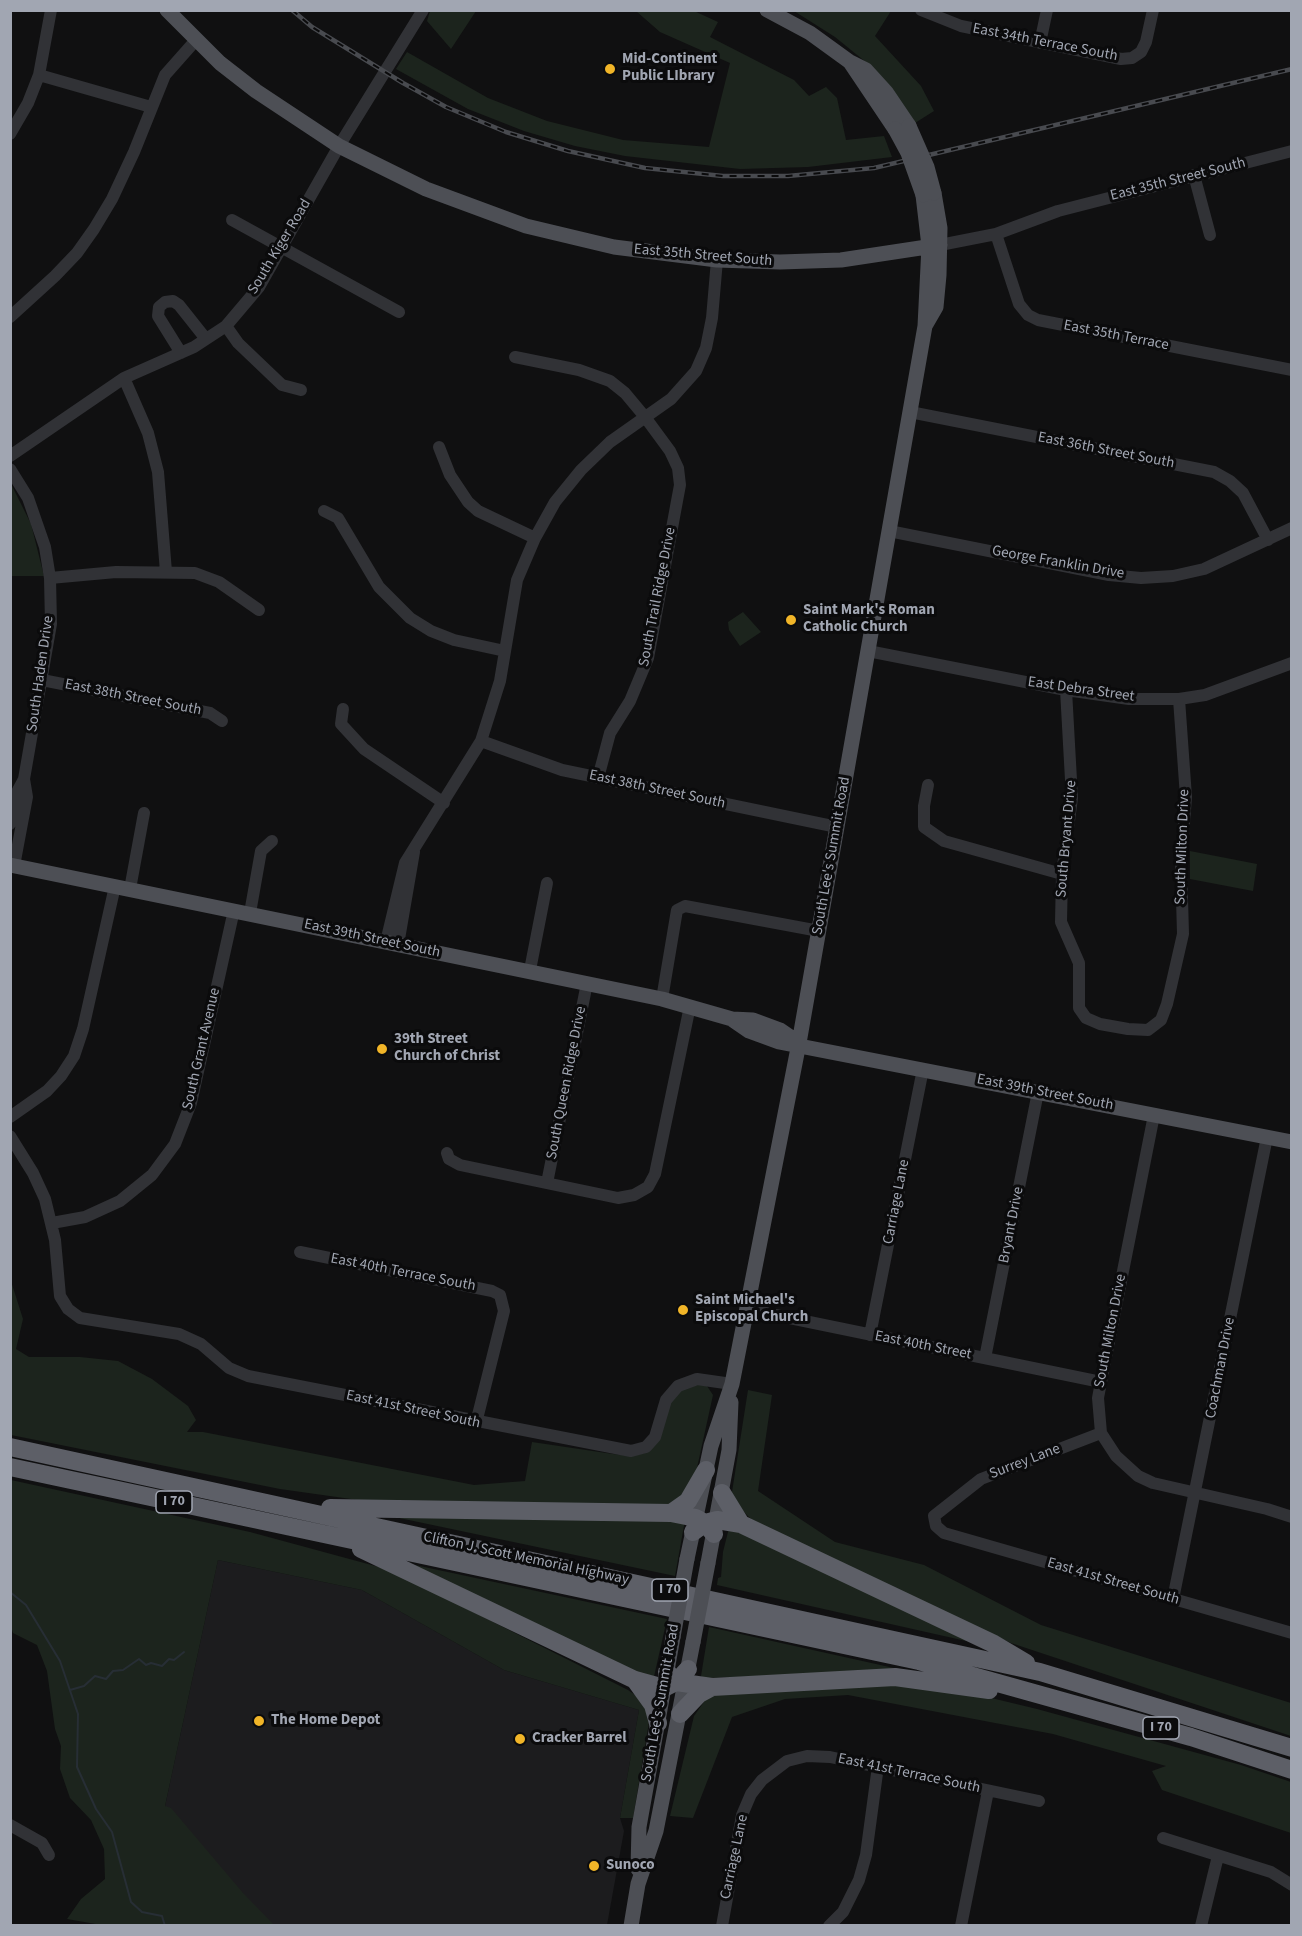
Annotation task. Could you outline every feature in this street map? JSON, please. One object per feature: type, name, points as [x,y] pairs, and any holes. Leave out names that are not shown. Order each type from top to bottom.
[{"type":"highway","name":"Clifton J. Scott Memorial Highway","points":[[10,1447],[1040,1672]]},
{"type":"highway","name":"Clifton J. Scott Memorial Highway","points":[[10,1467],[919,1660],[1029,1690]]},
{"type":"highway","points":[[671,1513],[688,1501],[706,1470]]},
{"type":"highway","points":[[722,1493],[741,1524]]},
{"type":"highway","points":[[299,1509],[671,1513],[705,1525],[741,1524],[994,1644],[1040,1672]]},
{"type":"highway","points":[[338,1537],[635,1680],[676,1679],[712,1687],[895,1677],[990,1690],[1029,1690]]},
{"type":"highway","name":"I 70","points":[[1040,1672],[1292,1748]]},
{"type":"highway","points":[[635,1680],[653,1705],[658,1723]]},
{"type":"highway","points":[[680,1714],[699,1694],[712,1687]]},
{"type":"highway","name":"I 70","points":[[1029,1690],[1292,1770]]},
{"type":"main road","name":"East 35th Street South","points":[[167,10],[196,40],[256,91],[339,146],[426,189],[526,226],[614,247],[717,260],[780,262],[841,260],[934,245]]},
{"type":"main road","name":"South Lee's Summit Road","points":[[631,1926],[638,1884],[639,1827],[658,1723],[693,1642],[708,1563],[705,1525],[706,1470],[732,1384],[747,1310],[799,1043],[925,326],[936,307],[934,245],[927,167],[902,128],[892,100],[866,70],[850,62],[810,33],[767,10]]},
{"type":"main road","name":"East 39th Street South","points":[[12,865],[662,999],[732,1019],[749,1031],[779,1041],[799,1043],[1292,1142]]},
{"type":"main road","name":"South Lee's Summit Road","points":[[638,1884],[656,1831],[680,1714],[673,1637],[687,1559],[722,1493],[729,1450],[732,1384]]},
{"type":"street","points":[[10,134],[28,103],[39,75],[51,10]]},
{"type":"street","name":"South Kiger Road","points":[[10,456],[124,378],[180,353],[226,326],[259,286],[339,146],[423,10]]},
{"type":"street","name":"East 34th Terrace South","points":[[921,10],[961,26],[1121,59],[1135,56],[1146,42],[1153,10]]},
{"type":"street","points":[[1040,43],[1047,10]]},
{"type":"street","points":[[10,317],[56,276],[77,253],[94,229],[117,189],[165,75],[196,40]]},
{"type":"street","points":[[39,75],[151,107]]},
{"type":"street","name":"East 35th Street South","points":[[934,245],[996,234],[1058,211],[1292,151]]},
{"type":"street","points":[[1194,175],[1210,235]]},
{"type":"street","points":[[232,220],[399,312]]},
{"type":"street","name":"East 35th Terrace","points":[[996,234],[1019,304],[1028,315],[1038,320],[1292,370]]},
{"type":"street","points":[[392,943],[414,852],[481,741],[498,691],[517,580],[535,537],[555,502],[581,470],[610,442],[658,410],[678,392],[702,360],[712,318],[717,260]]},
{"type":"street","points":[[180,353],[158,316],[159,307],[165,302],[173,301],[179,305],[206,339]]},
{"type":"street","points":[[226,326],[238,343],[282,385],[301,390]]},
{"type":"street","points":[[515,357],[579,370],[610,381],[625,393],[645,417]]},
{"type":"street","points":[[124,378],[148,433],[158,472],[166,572]]},
{"type":"street","name":"East 36th Street South","points":[[910,412],[1214,472],[1230,480],[1243,493],[1268,540]]},
{"type":"street","name":"South Trail Ridge Drive","points":[[598,778],[610,733],[630,701],[648,658],[680,485],[678,468],[670,451],[645,417]]},
{"type":"street","points":[[439,447],[450,475],[468,502],[478,511],[535,537]]},
{"type":"street","name":"South Haden Drive","points":[[10,469],[34,514],[45,547],[50,578],[51,624],[24,779],[17,792],[10,824]]},
{"type":"street","points":[[324,511],[338,518],[379,587],[410,618],[454,640],[505,651]]},
{"type":"street","name":"George Franklin Drive","points":[[889,531],[1109,574],[1141,578],[1173,576],[1204,569],[1292,528]]},
{"type":"street","points":[[50,578],[166,572],[209,577],[230,588],[259,610]]},
{"type":"street","name":"East Debra Street","points":[[868,651],[1066,690],[1129,699],[1179,699],[1228,688],[1292,663]]},
{"type":"street","name":"East 38th Street South","points":[[42,680],[210,713],[222,721]]},
{"type":"street","name":"South Bryant Drive","points":[[1066,690],[1072,798],[1062,874],[1061,922],[1079,963],[1079,1008],[1086,1018]]},
{"type":"street","name":"South Milton Drive","points":[[1086,1018],[1100,1024],[1148,1030],[1161,1020],[1167,1004],[1183,934],[1180,907],[1186,797],[1179,699]]},
{"type":"street","points":[[343,709],[341,724],[364,749],[444,803]]},
{"type":"street","name":"East 38th Street South","points":[[481,741],[533,762],[598,778],[837,828]]},
{"type":"street","name":"South Haden Drive","points":[[12,865],[27,797],[24,779]]},
{"type":"street","points":[[928,785],[924,806],[924,827],[944,841],[1062,874]]},
{"type":"street","points":[[10,1117],[47,1091],[61,1076],[74,1056],[144,813]]},
{"type":"street","points":[[250,914],[261,851],[272,841]]},
{"type":"street","points":[[530,970],[547,883]]},
{"type":"street","points":[[662,999],[677,910],[685,906],[696,906],[819,932]]},
{"type":"street","name":"South Grant Avenue","points":[[52,1222],[85,1217],[120,1201],[152,1174],[175,1144],[191,1103],[234,910]]},
{"type":"street","name":"South Queen Ridge Drive","points":[[548,1183],[587,983]]},
{"type":"street","points":[[447,1153],[449,1159],[460,1165],[618,1198],[634,1195],[648,1187],[655,1174],[690,1006]]},
{"type":"street","name":"Carriage Lane","points":[[870,1335],[923,1069]]},
{"type":"street","name":"Bryant Drive","points":[[985,1358],[1038,1092]]},
{"type":"street","name":"South Milton Drive","points":[[1154,1115],[1098,1398],[1101,1433],[1116,1456],[1138,1476],[1163,1486],[1196,1494]]},
{"type":"street","points":[[10,1136],[33,1173],[52,1222]]},
{"type":"street","name":"Coachman Drive","points":[[1173,1599],[1267,1137]]},
{"type":"street","name":"East 41st Street South","points":[[52,1222],[60,1296],[68,1309],[80,1318],[179,1334],[201,1344],[229,1368],[248,1376],[476,1423],[631,1451],[646,1447],[655,1437],[666,1400],[678,1386],[697,1379],[732,1384]]},
{"type":"street","name":"East 40th Terrace South","points":[[300,1252],[492,1290],[502,1299],[504,1311],[476,1423]]},
{"type":"street","name":"East 40th Street","points":[[747,1310],[1101,1382]]},
{"type":"street","name":"Surrey Lane","points":[[936,1526],[934,1516],[981,1479],[1101,1433]]},
{"type":"street","points":[[1196,1494],[1292,1517]]},
{"type":"street","name":"East 41st Street South","points":[[936,1526],[944,1533],[1292,1633]]},
{"type":"street","name":"East 41st Terrace South","points":[[779,1766],[807,1756],[830,1757],[1039,1801]]},
{"type":"street","name":"Carriage Lane","points":[[722,1926],[742,1815],[751,1794],[762,1780],[779,1766]]},
{"type":"street","points":[[829,1926],[843,1912],[859,1880],[866,1855],[878,1766]]},
{"type":"street","points":[[961,1926],[988,1791]]},
{"type":"street","points":[[10,1824],[42,1842],[48,1855]]},
{"type":"street","points":[[1162,1838],[1271,1872],[1292,1885]]},
{"type":"street","points":[[1201,1926],[1218,1856]]},
{"type":"shaded area","points":[[430,11],[476,11],[451,49],[427,21]]},
{"type":"shaded area","points":[[636,11],[694,11],[718,22],[710,37],[794,80],[809,96],[826,87],[837,98],[846,140],[884,136],[892,157],[808,167],[740,169],[625,156],[575,146],[524,131],[468,109],[396,69],[407,52],[488,98],[547,121],[623,140],[709,147],[730,63],[660,32]]},
{"type":"shaded area","points":[[794,11],[891,11],[875,36],[921,86],[934,111],[915,123],[867,63],[835,37]]},
{"type":"shaded area","points":[[10,482],[31,524],[44,576],[11,576]]},
{"type":"shaded area","points":[[743,612],[761,632],[740,646],[729,630],[728,622]]},
{"type":"shaded area","points":[[1190,851],[1257,864],[1253,891],[1190,879]]},
{"type":"shaded area","points":[[10,1278],[23,1319],[16,1349],[29,1357],[80,1357],[118,1361],[152,1379],[188,1406],[196,1420],[187,1432],[203,1432],[474,1485],[525,1481],[532,1442],[631,1456],[645,1453],[666,1408],[679,1390],[701,1384],[707,1386],[713,1395],[695,1477],[685,1497],[664,1506],[358,1500],[280,1489],[11,1435]]},
{"type":"shaded area","points":[[748,1390],[772,1395],[758,1491],[835,1542],[924,1565],[1041,1625],[1291,1703],[1291,1736],[1011,1643],[753,1521],[733,1501],[732,1492]]},
{"type":"shaded area","points":[[11,1480],[250,1532],[390,1570],[628,1690],[645,1702],[649,1722],[633,1818],[620,1818],[639,1710],[504,1670],[362,1590],[218,1560],[165,1806],[171,1808],[243,1893],[274,1925],[107,1926],[67,1919],[81,1899],[105,1879],[104,1849],[91,1820],[70,1798],[60,1769],[61,1746],[55,1729],[47,1671],[37,1645],[13,1633],[11,1627]]},
{"type":"shaded area","points":[[385,1515],[685,1520],[675,1576]]},
{"type":"shaded area","points":[[729,1528],[975,1643],[717,1585],[718,1578],[721,1577],[723,1552]]},
{"type":"shaded area","points":[[218,1560],[362,1590],[504,1670],[639,1710],[620,1818],[624,1831],[607,1925],[263,1925],[165,1806]]},
{"type":"shaded area","points":[[401,1562],[667,1619],[653,1681]]},
{"type":"shaded area","points":[[709,1627],[912,1672],[703,1678],[701,1676]]},
{"type":"shaded area","points":[[909,1684],[983,1696],[1037,1709],[1241,1765],[1291,1782],[1291,1833],[1162,1790],[1152,1771],[1166,1766],[1053,1734],[848,1695],[785,1699],[732,1717],[693,1818],[670,1816],[694,1716],[706,1699],[713,1695]]},
{"type":"waterway","points":[[10,1592],[26,1605],[60,1661],[78,1714],[77,1767],[96,1809],[112,1832],[131,1902],[142,1912],[162,1916],[165,1926]]},
{"type":"waterway","points":[[70,1690],[84,1686],[95,1676],[106,1679],[113,1671],[123,1670],[139,1659],[146,1665],[151,1663],[162,1666],[169,1659],[174,1660],[184,1652]]},
{"type":"railway","points":[[292,10],[312,27],[403,83],[446,107],[506,132],[568,151],[645,168],[723,176],[788,176],[874,168],[1292,69]]},
{"type":"place","name":"Mid-Continent Public LIbrary","points":[[610,69]]},
{"type":"place","name":"Saint Mark's Roman Catholic Church","points":[[791,620]]},
{"type":"place","name":"39th Street Church of Christ","points":[[382,1049]]},
{"type":"place","name":"Saint Michael's Episcopal Church","points":[[683,1310]]},
{"type":"place","name":"The Home Depot","points":[[259,1721]]},
{"type":"place","name":"Cracker Barrel","points":[[520,1739]]},
{"type":"place","name":"Sunoco","points":[[594,1866]]}]
